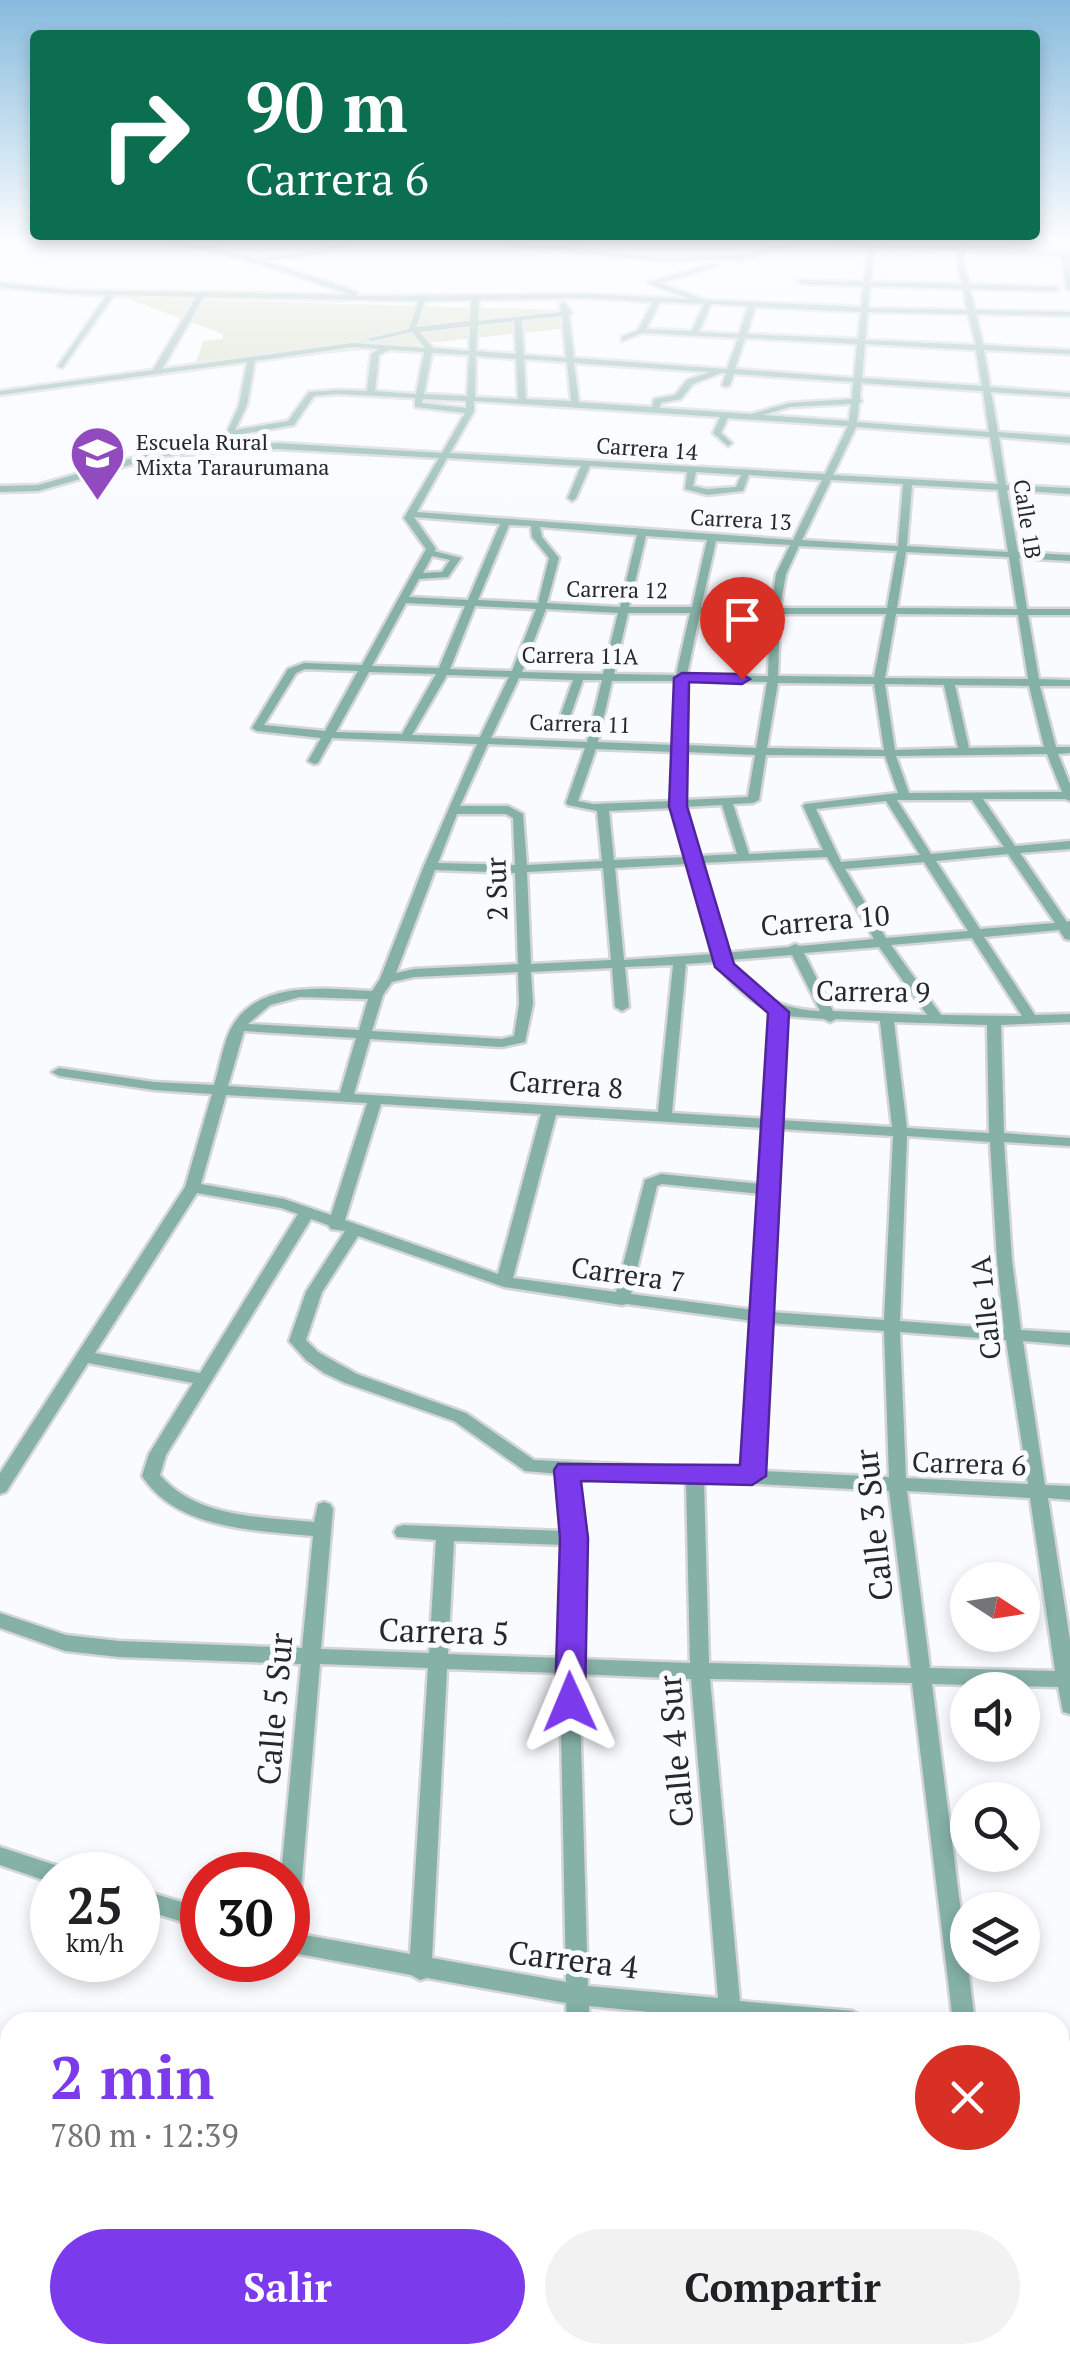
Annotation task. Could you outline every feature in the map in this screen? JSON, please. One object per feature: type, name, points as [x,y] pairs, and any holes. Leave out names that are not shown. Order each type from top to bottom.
[{"type":"street","points":[[62,366],[71,353]]},
{"type":"street","points":[[157,370],[167,353]]},
{"type":"street","points":[[0,391],[283,353]]},
{"type":"street","points":[[371,394],[376,353]]},
{"type":"street","points":[[428,353],[420,407],[470,411]]},
{"type":"street","points":[[314,761],[430,553],[430,544],[410,522],[410,514],[470,411],[476,353]]},
{"type":"street","points":[[512,353],[1070,395]]},
{"type":"street","points":[[571,353],[575,404]]},
{"type":"street","points":[[726,385],[739,353]]},
{"type":"street","points":[[642,532],[610,675],[572,803],[603,808],[753,800],[773,680],[775,611],[781,574],[852,425],[863,353]]},
{"type":"street","name":"Calle 1B","points":[[981,353],[1034,683],[1051,751],[1069,796]]},
{"type":"street","points":[[522,354],[522,400]]},
{"type":"street","points":[[221,447],[243,405],[252,357]]},
{"type":"street","points":[[656,410],[657,401],[678,398],[690,382],[733,370]]},
{"type":"street","points":[[228,433],[295,421],[314,393],[522,400],[1070,440]]},
{"type":"street","points":[[752,417],[789,404],[858,402]]},
{"type":"street","points":[[725,414],[717,433],[728,444]]},
{"type":"street","name":"Carrera 14","points":[[0,489],[38,488],[147,455],[221,447],[446,454],[1070,490]]},
{"type":"street","points":[[572,498],[587,462]]},
{"type":"street","points":[[692,469],[688,488],[702,492],[740,489],[746,472]]},
{"type":"street","points":[[905,797],[890,754],[879,682],[888,611],[902,548],[908,482]]},
{"type":"street","name":"Carrera 13","points":[[410,514],[712,538],[1070,558]]},
{"type":"street","points":[[405,738],[442,672],[505,522]]},
{"type":"street","points":[[346,1096],[376,996],[388,979],[453,810],[516,674],[541,607],[554,558],[538,536],[535,524]]},
{"type":"street","points":[[712,538],[682,678],[683,746],[678,806],[728,974],[779,1012]]},
{"type":"street","points":[[416,576],[445,575],[456,558],[430,553]]},
{"type":"street","name":"Carrera 12","points":[[402,600],[626,610],[1070,612]]},
{"type":"street","name":"Carrera 11A","points":[[329,735],[257,728],[296,667],[579,677],[1070,682]]},
{"type":"street","points":[[566,714],[579,677]]},
{"type":"street","points":[[949,683],[965,753]]},
{"type":"street","name":"Carrera 11","points":[[329,735],[890,754],[1070,750]]},
{"type":"street","points":[[975,796],[1067,929]]},
{"type":"street","points":[[936,1017],[880,939],[809,812],[811,803],[888,797],[1069,796]]},
{"type":"street","points":[[888,797],[1031,1020]]},
{"type":"street","points":[[727,802],[744,858]]},
{"type":"street","points":[[603,808],[605,864],[622,1007]]},
{"type":"street","name":"2 Sur","points":[[361,1036],[510,1042],[520,1039],[525,1028],[517,813],[453,810]]},
{"type":"street","points":[[430,866],[519,869],[744,858],[834,860],[1070,846]]},
{"type":"street","name":"Carrera 10","points":[[388,979],[414,973],[680,961],[880,939],[1067,929]]},
{"type":"street","points":[[795,948],[830,1018]]},
{"type":"street","points":[[666,1116],[680,961]]},
{"type":"street","points":[[0,1487],[193,1187],[238,1026],[248,1011],[286,994],[376,996]]},
{"type":"street","name":"Carrera 9","points":[[752,1476],[776,1122],[779,1012],[830,1018],[1070,1018]]},
{"type":"street","name":"Calle 3 Sur","points":[[887,1019],[900,1131],[892,1327],[898,1488],[963,2012]]},
{"type":"street","name":"Calle 1A","points":[[994,1021],[996,1138],[1013,1336],[1041,1493],[1070,1706]]},
{"type":"street","points":[[238,1026],[361,1036]]},
{"type":"street","name":"Carrera 8","points":[[59,1072],[154,1086],[1070,1142]]},
{"type":"street","points":[[344,1228],[376,1098]]},
{"type":"street","points":[[504,1282],[550,1108]]},
{"type":"street","points":[[622,1300],[650,1183],[661,1179],[771,1190]]},
{"type":"street","name":"Carrera 7","points":[[193,1187],[266,1200],[504,1282],[762,1316],[1070,1339]]},
{"type":"street","points":[[86,1357],[202,1380],[306,1213]]},
{"type":"street","name":"Carrera 6","points":[[344,1228],[296,1341],[342,1373],[460,1417],[525,1464],[567,1470],[695,1473],[898,1488],[1070,1494]]},
{"type":"street","name":"Calle 5 Sur","points":[[202,1380],[158,1454],[151,1476],[158,1488],[192,1508],[231,1518],[323,1520],[294,1852]]},
{"type":"street","points":[[567,1470],[574,1538],[569,1665],[578,2012]]},
{"type":"street","name":"Calle 4 Sur","points":[[695,1473],[700,1671],[730,2012]]},
{"type":"street","points":[[403,1532],[574,1538]]},
{"type":"street","points":[[420,1970],[435,1660],[446,1534]]},
{"type":"street","name":"Carrera 5","points":[[0,1620],[84,1646],[312,1658],[1068,1679]]},
{"type":"street","points":[[0,1856],[30,1866]]},
{"type":"street","name":"Carrera 4","points":[[310,1947],[420,1970],[701,2012]]},
{"type":"green space","points":[[199,353],[332,353],[194,368]]},
{"type":"place","name":"Escuela Rural Mixta Taraurumana","points":[[97,503]]},
{"type":"route","points":[[570,1702],[574,1538],[567,1470],[752,1476],[776,1122],[779,1012],[728,974],[678,806],[684,720],[682,678],[742,679]]}]
